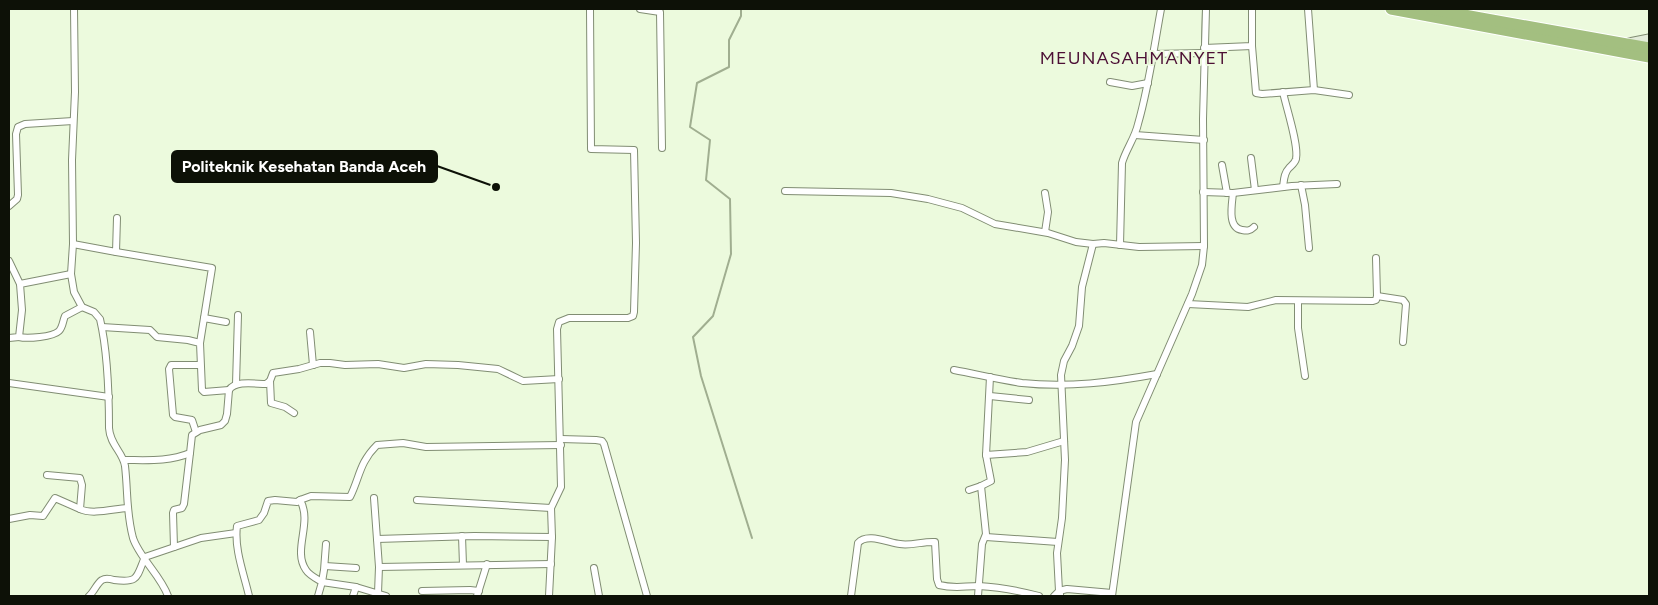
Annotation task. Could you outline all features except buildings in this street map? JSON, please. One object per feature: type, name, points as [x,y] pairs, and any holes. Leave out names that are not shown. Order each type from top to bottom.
[{"type":"highway","points":[[1390,9],[1649,48]]},
{"type":"highway","points":[[1431,9],[1515,28]]},
{"type":"highway","points":[[1533,31],[1649,57]]},
{"type":"main road","points":[[1624,44],[1649,39]]},
{"type":"street","points":[[74,9],[75,92],[72,160],[71,274],[74,292],[82,307]]},
{"type":"street","points":[[549,596],[552,537],[551,508],[561,486],[557,330],[559,322],[569,318],[628,318],[633,316],[634,312],[636,243],[634,150],[591,149],[590,9]]},
{"type":"street","points":[[640,9],[660,12],[662,148]]},
{"type":"street","points":[[1120,245],[1122,163],[1135,135],[1148,83],[1161,9]]},
{"type":"street","points":[[1058,595],[1067,589],[1110,594],[1136,422],[1188,304],[1202,265],[1202,52],[1206,9]]},
{"type":"street","points":[[1252,9],[1252,46],[1256,93],[1314,90],[1349,95]]},
{"type":"street","points":[[1308,9],[1314,90]]},
{"type":"street","points":[[1153,54],[1202,52],[1252,46]]},
{"type":"street","points":[[1110,82],[1132,86],[1148,83]]},
{"type":"street","points":[[1283,92],[1296,156],[1295,161],[1285,174],[1283,187]]},
{"type":"street","points":[[9,206],[17,199],[18,195],[16,134],[18,126],[73,121]]},
{"type":"street","points":[[1135,135],[1201,140]]},
{"type":"street","points":[[1251,158],[1254,190]]},
{"type":"street","points":[[1222,165],[1230,193],[1235,227],[1246,231],[1254,227]]},
{"type":"street","points":[[1203,192],[1230,193],[1301,185],[1337,184]]},
{"type":"street","points":[[1301,185],[1309,248]]},
{"type":"street","points":[[785,191],[890,193],[962,208],[995,224],[1044,232],[1076,242],[1139,247],[1201,246]]},
{"type":"street","points":[[1044,193],[1048,212],[1044,232]]},
{"type":"street","points":[[116,252],[117,218]]},
{"type":"street","points":[[72,244],[212,268],[200,343],[202,390],[204,392],[229,390]]},
{"type":"street","points":[[1058,595],[1058,542],[1062,518],[1064,441],[1060,384],[1061,367],[1072,346],[1079,326],[1082,287],[1093,244]]},
{"type":"street","points":[[1188,304],[1248,307],[1276,300],[1373,301],[1376,300],[1377,296],[1376,258]]},
{"type":"street","points":[[9,262],[20,284],[22,310],[19,337]]},
{"type":"street","points":[[20,284],[71,274]]},
{"type":"street","points":[[1377,296],[1403,300],[1406,304],[1403,342]]},
{"type":"street","points":[[1298,301],[1298,328],[1305,376]]},
{"type":"street","points":[[9,338],[36,337],[57,333],[61,330],[66,316],[82,307],[98,315],[102,327],[111,437],[113,445],[124,460],[127,508],[134,540],[163,584],[168,596]]},
{"type":"street","points":[[236,384],[238,315]]},
{"type":"street","points":[[204,318],[226,322]]},
{"type":"street","points":[[102,327],[150,330],[157,337],[200,343]]},
{"type":"street","points":[[310,332],[314,364]]},
{"type":"street","points":[[294,413],[285,407],[271,404],[270,381],[273,373],[299,369],[314,364],[330,362],[345,366],[370,363],[404,368],[426,364],[458,365],[498,369],[523,381],[559,379]]},
{"type":"street","points":[[196,432],[192,420],[173,415],[169,369],[174,365],[200,365]]},
{"type":"street","points":[[954,370],[1021,382],[1060,384],[1109,382],[1157,374]]},
{"type":"street","points":[[969,490],[991,481],[986,456],[990,377]]},
{"type":"street","points":[[174,547],[173,513],[174,510],[182,508],[184,504],[192,435],[196,432],[221,425],[225,421],[231,386],[236,384],[266,384],[270,381]]},
{"type":"street","points":[[9,383],[109,397]]},
{"type":"street","points":[[990,396],[1029,400]]},
{"type":"street","points":[[249,596],[236,533],[238,525],[258,521],[269,501],[300,500],[311,496],[350,497],[358,472],[369,452],[377,445],[403,444],[435,448],[596,440],[602,441],[604,444],[647,596]]},
{"type":"street","points":[[986,456],[1028,452],[1064,441]]},
{"type":"street","points":[[124,460],[169,459],[182,457],[190,453]]},
{"type":"street","points":[[47,475],[80,478],[82,485],[80,509]]},
{"type":"street","points":[[978,596],[982,544],[986,537],[981,486]]},
{"type":"street","points":[[9,518],[30,515],[43,516],[55,498],[92,512],[127,508]]},
{"type":"street","points":[[374,498],[378,593]]},
{"type":"street","points":[[300,500],[306,517],[301,538],[302,556],[304,567],[309,574],[322,582],[356,587],[386,596]]},
{"type":"street","points":[[417,500],[551,508]]},
{"type":"street","points":[[89,596],[102,580],[129,582],[133,580],[145,558],[201,538],[236,533]]},
{"type":"street","points":[[376,539],[462,536],[552,537]]},
{"type":"street","points":[[462,536],[463,565]]},
{"type":"street","points":[[986,537],[1058,542]]},
{"type":"street","points":[[851,596],[858,542],[865,538],[902,545],[934,541],[936,543],[939,585],[952,589],[979,586],[1014,590],[1039,596]]},
{"type":"street","points":[[318,596],[325,566],[326,544]]},
{"type":"street","points":[[422,591],[470,590],[478,594],[488,564]]},
{"type":"street","points":[[378,567],[551,564]]},
{"type":"street","points":[[325,566],[356,568]]},
{"type":"street","points":[[594,568],[600,596]]},
{"type":"street","points":[[353,596],[356,587]]},
{"type":"waterway","points":[[741,9],[741,16],[729,40],[729,67],[697,83],[690,127],[710,140],[706,180],[730,199],[731,254],[713,316],[693,337],[701,376],[752,538]]},
{"type":"waterway","points":[[1202,42],[1203,9]]},
{"type":"waterway","points":[[1201,199],[1201,245]]},
{"type":"waterway","points":[[1109,596],[1111,584]]},
{"type":"place","name":"Politeknik Kesehatan Banda Aceh","points":[[496,187]]},
{"type":"district","name":"MEUNASAHMANYET","points":[[1134,58]]}]
